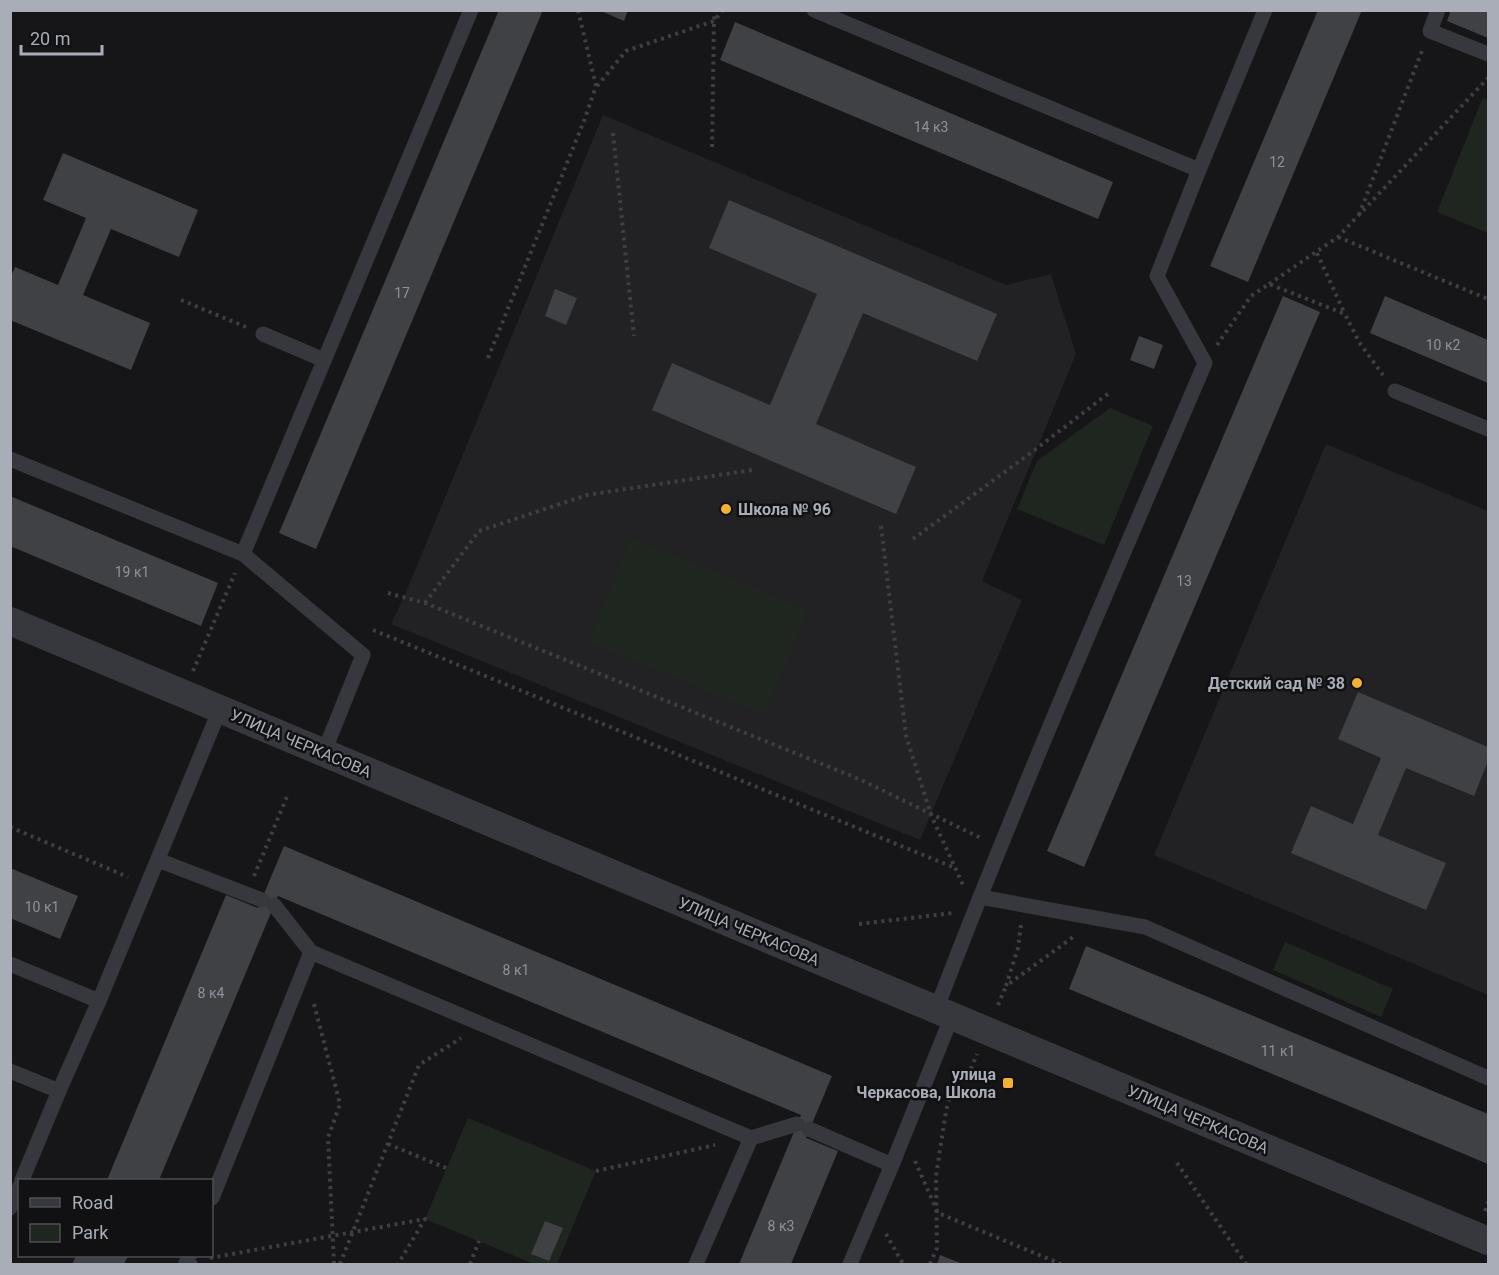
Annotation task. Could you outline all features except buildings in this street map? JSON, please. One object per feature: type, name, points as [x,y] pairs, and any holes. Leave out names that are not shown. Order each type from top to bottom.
[{"type":"street","name":"УЛИЦА ЧЕРКАСОВА","points":[[10,621],[1488,1242]]},
{"type":"lane","points":[[243,554],[471,10]]},
{"type":"lane","points":[[813,10],[1199,170]]},
{"type":"lane","points":[[850,1264],[904,1135],[977,904],[1095,619],[1205,363],[1157,276],[1266,10]]},
{"type":"lane","points":[[1438,10],[1430,31],[1488,54]]},
{"type":"lane","points":[[263,334],[324,360]]},
{"type":"lane","points":[[1395,391],[1488,429]]},
{"type":"lane","points":[[10,459],[243,554],[363,656],[324,752]]},
{"type":"lane","points":[[22,1179],[148,885],[220,709]]},
{"type":"lane","points":[[158,860],[268,902],[311,952],[751,1138],[803,1127],[892,1165]]},
{"type":"lane","points":[[977,904],[1023,904],[1145,927],[1488,1078]]},
{"type":"lane","points":[[213,1196],[311,952]]},
{"type":"lane","points":[[10,964],[99,1000]]},
{"type":"lane","points":[[10,1071],[59,1091]]},
{"type":"lane","points":[[696,1264],[751,1138]]},
{"type":"lane","points":[[10,1208],[18,1190]]},
{"type":"path","points":[[578,10],[596,86]]},
{"type":"path","points":[[712,147],[715,10]]},
{"type":"path","points":[[488,358],[596,86],[626,51],[714,21],[723,10]]},
{"type":"path","points":[[1358,217],[1430,31]]},
{"type":"path","points":[[1205,363],[1251,296],[1338,237],[1488,78]]},
{"type":"path","points":[[613,133],[633,336]]},
{"type":"path","points":[[1338,237],[1488,299]]},
{"type":"path","points":[[1317,253],[1359,342],[1395,391]]},
{"type":"path","points":[[1269,284],[1345,314]]},
{"type":"path","points":[[181,300],[263,334]]},
{"type":"path","points":[[913,539],[1109,393]]},
{"type":"path","points":[[425,603],[479,531],[587,495],[752,470]]},
{"type":"path","points":[[859,924],[977,904],[955,868],[931,815],[906,736],[881,526]]},
{"type":"path","points":[[184,694],[243,554]]},
{"type":"path","points":[[388,593],[425,603],[859,779],[1000,847]]},
{"type":"path","points":[[373,630],[955,868]]},
{"type":"path","points":[[246,894],[288,794]]},
{"type":"path","points":[[10,827],[148,885]]},
{"type":"path","points":[[998,1006],[1018,948],[1023,904]]},
{"type":"path","points":[[1006,986],[1099,918]]},
{"type":"path","points":[[304,968],[340,1104],[328,1138],[334,1264]]},
{"type":"path","points":[[340,1264],[419,1065],[482,1024]]},
{"type":"path","points":[[968,1076],[980,1048]]},
{"type":"path","points":[[930,1264],[937,1248],[936,1176],[946,1111],[957,1071]]},
{"type":"path","points":[[904,1135],[938,1213],[1061,1264]]},
{"type":"path","points":[[596,1171],[751,1138]]},
{"type":"path","points":[[388,1144],[446,1168]]},
{"type":"path","points":[[1177,1163],[1246,1264]]},
{"type":"path","points":[[873,1211],[903,1264]]},
{"type":"path","points":[[213,1257],[425,1219],[398,1264]]},
{"type":"path","points":[[470,1264],[479,1241]]},
{"type":"path","points":[[188,1261],[211,1257]]},
{"type":"shaded area","name":"Школа № 96","points":[[603,115],[1006,285],[1051,274],[1076,354],[982,581],[1022,600],[920,840],[391,624]]},
{"type":"shaded area","name":"Детский сад № 38","points":[[1326,444],[1488,511],[1488,995],[1154,855]]},
{"type":"green space","points":[[1483,97],[1488,100],[1488,233],[1437,212]]},
{"type":"green space","points":[[1110,408],[1153,426],[1104,545],[1017,509],[1037,461]]},
{"type":"green space","points":[[631,537],[808,610],[765,715],[588,642]]},
{"type":"green space","points":[[1285,942],[1393,989],[1381,1017],[1273,970]]},
{"type":"green space","points":[[468,1118],[596,1171],[557,1264],[534,1264],[425,1219]]},
{"type":"place","name":"Школа № 96","points":[[726,509]]},
{"type":"place","name":"Детский сад № 38","points":[[1357,683]]},
{"type":"place","name":"улица Черкасова, Школа","points":[[1008,1083]]}]
